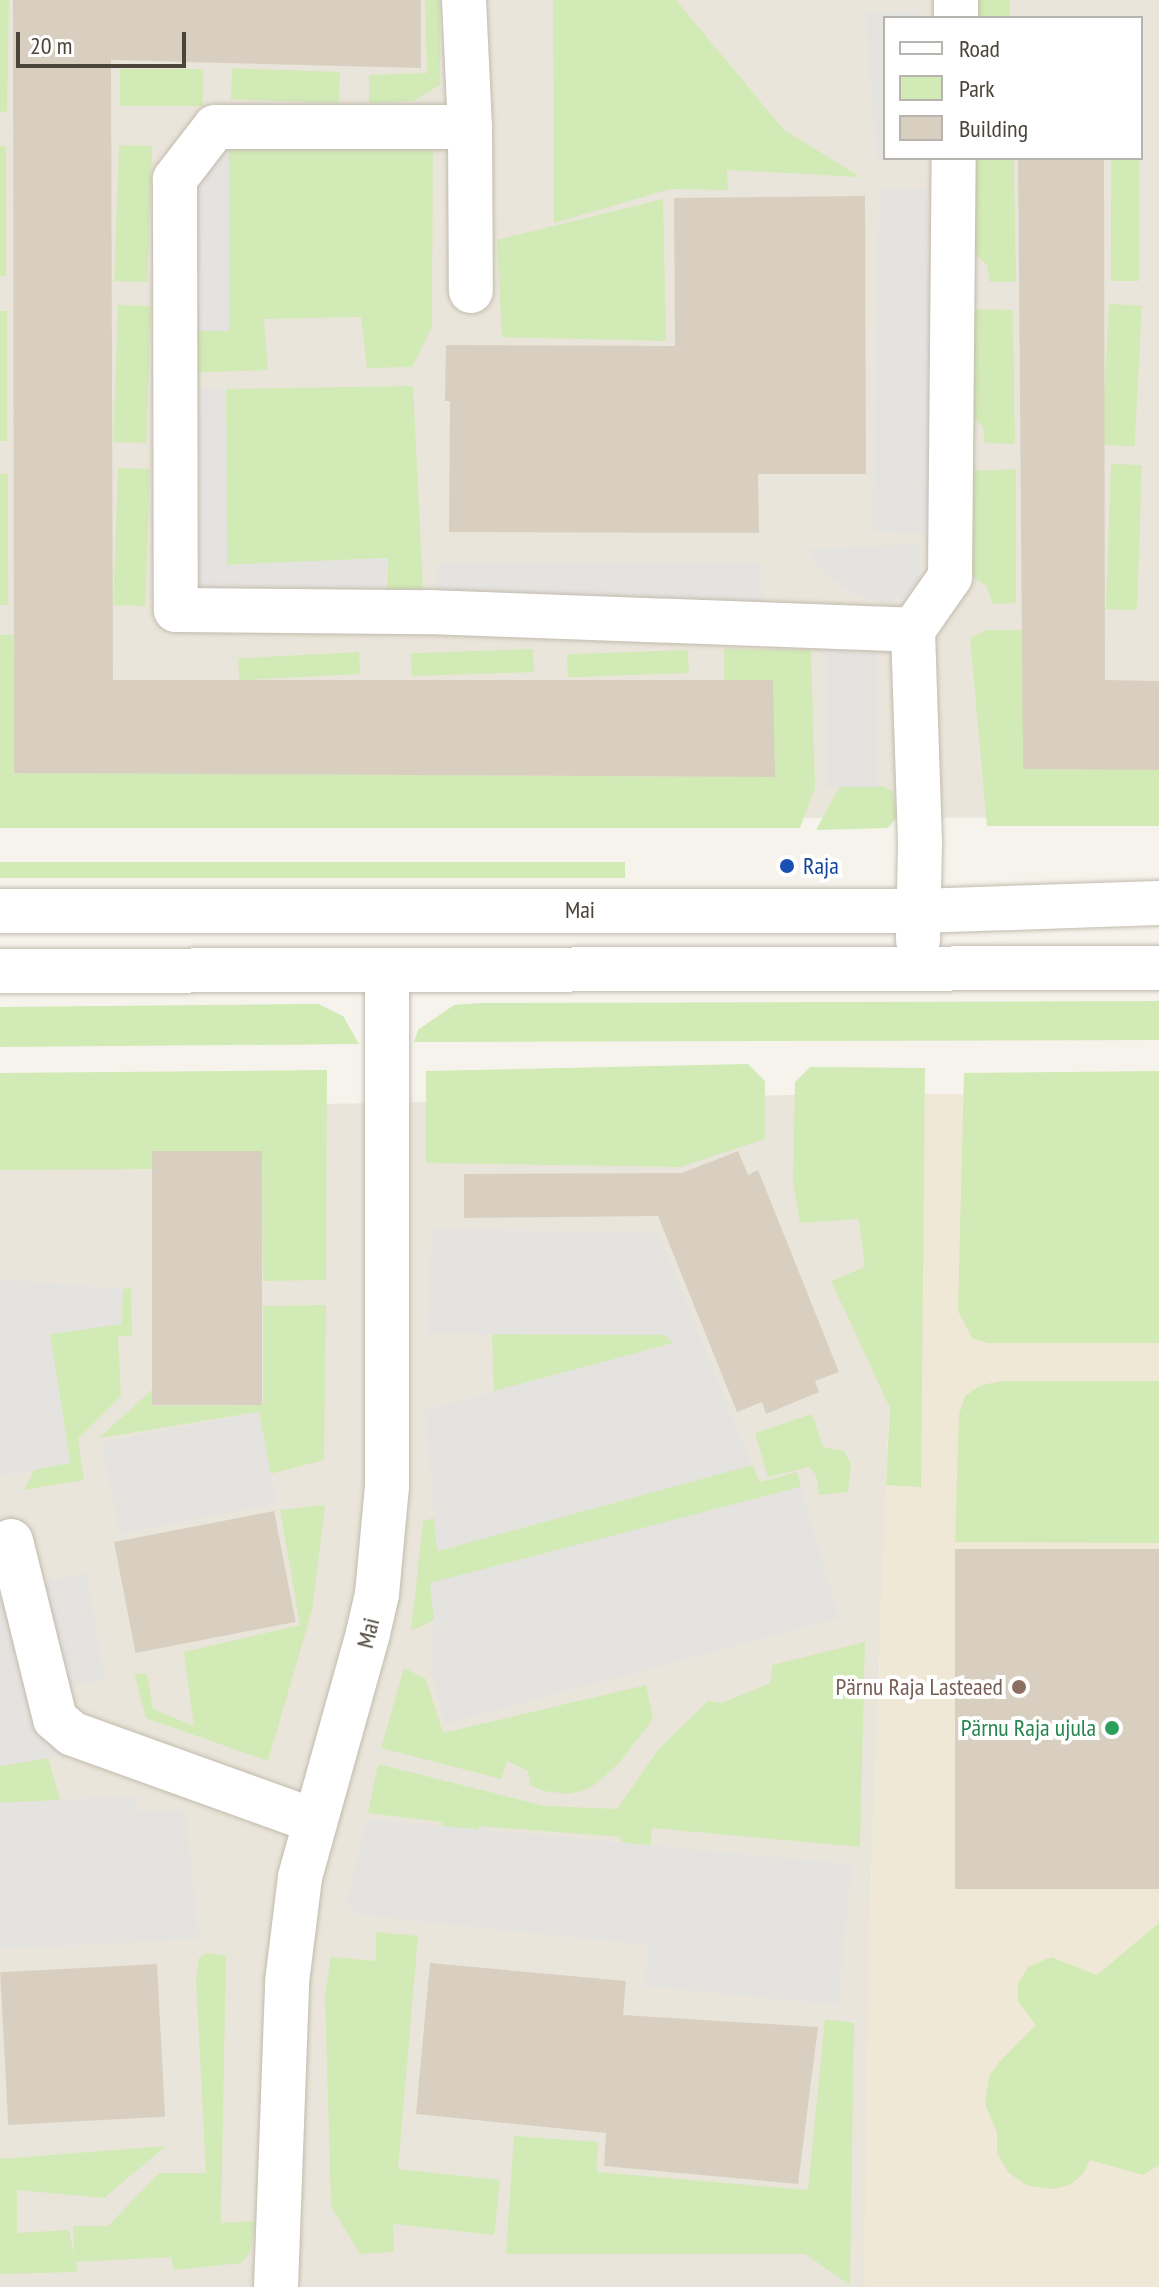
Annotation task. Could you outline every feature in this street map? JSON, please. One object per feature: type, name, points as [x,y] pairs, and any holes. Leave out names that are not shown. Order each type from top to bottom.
[{"type":"street","points":[[464,0],[470,127],[471,291]]},
{"type":"street","points":[[470,127],[215,127],[175,179],[176,610],[429,612],[913,630]]},
{"type":"street","points":[[918,966],[913,630],[950,577],[954,160]]},
{"type":"street","name":"Mai","points":[[0,911],[919,911],[1159,903]]},
{"type":"street","points":[[0,971],[918,966],[1159,968]]},
{"type":"street","name":"Mai","points":[[276,2287],[287,1982],[300,1877],[377,1594],[387,1487],[387,970]]},
{"type":"street","points":[[11,1541],[55,1719],[73,1734],[315,1821]]},
{"type":"shaded area","points":[[0,0],[1159,0],[1159,817],[0,821]]},
{"type":"shaded area","points":[[917,11],[918,16],[883,16],[883,159],[877,159],[865,13]]},
{"type":"shaded area","points":[[229,141],[229,331],[183,331],[185,177]]},
{"type":"shaded area","points":[[879,189],[928,189],[931,534],[873,532]]},
{"type":"shaded area","points":[[185,389],[226,389],[227,565],[388,558],[383,599],[185,598]]},
{"type":"shaded area","points":[[920,544],[920,582],[910,595],[885,605],[849,592],[819,568],[807,549]]},
{"type":"shaded area","points":[[437,563],[761,563],[761,604],[437,604]]},
{"type":"shaded area","points":[[826,643],[878,643],[878,787],[826,787]]},
{"type":"shaded area","points":[[901,1093],[869,1940],[865,2287],[0,2287],[0,1110]]},
{"type":"shaded area","name":"Pärnu Raja Lasteaed","points":[[901,1093],[1159,1099],[1159,2287],[865,2287],[869,1940]]},
{"type":"shaded area","points":[[431,1229],[659,1233],[752,1465],[437,1551],[425,1410],[674,1343],[664,1335],[428,1334]]},
{"type":"shaded area","points":[[0,1279],[123,1289],[121,1324],[50,1334],[70,1463],[0,1476]]},
{"type":"shaded area","points":[[259,1412],[277,1503],[120,1534],[102,1443]]},
{"type":"shaded area","points":[[801,1487],[839,1618],[444,1724],[430,1666],[434,1620],[430,1583]]},
{"type":"shaded area","points":[[86,1573],[105,1680],[71,1686],[84,1751],[0,1766],[0,1589]]},
{"type":"shaded area","points":[[136,1796],[135,1810],[185,1810],[199,1939],[0,1949],[0,1803]]},
{"type":"shaded area","points":[[367,1819],[852,1864],[838,2005],[645,1986],[648,1945],[357,1915],[346,1905]]},
{"type":"green space","points":[[0,0],[9,0],[7,112],[0,112]]},
{"type":"green space","points":[[425,0],[440,0],[440,85],[413,101],[369,103],[369,75],[427,73]]},
{"type":"green space","points":[[553,0],[676,0],[783,129],[860,177],[727,170],[728,190],[670,189],[554,223]]},
{"type":"green space","points":[[964,0],[1010,0],[1010,16],[964,16]]},
{"type":"green space","points":[[232,68],[340,72],[339,103],[231,99]]},
{"type":"green space","points":[[120,69],[203,69],[203,106],[120,106]]},
{"type":"green space","points":[[433,137],[432,327],[412,367],[367,368],[361,317],[264,319],[268,370],[184,373],[183,331],[229,330],[229,141]]},
{"type":"green space","points":[[119,145],[152,146],[147,282],[114,281]]},
{"type":"green space","points":[[0,146],[6,146],[6,276],[0,276]]},
{"type":"green space","points":[[969,160],[1014,160],[1016,282],[990,282],[987,265],[970,249]]},
{"type":"green space","points":[[1111,160],[1139,160],[1139,281],[1111,281]]},
{"type":"green space","points":[[663,199],[666,341],[502,337],[497,240]]},
{"type":"green space","points":[[1109,304],[1142,306],[1135,447],[1102,445]]},
{"type":"green space","points":[[118,305],[151,306],[146,443],[113,442]]},
{"type":"green space","points":[[969,309],[1013,310],[1015,444],[985,443],[983,427],[969,413]]},
{"type":"green space","points":[[0,311],[7,311],[7,441],[0,441]]},
{"type":"green space","points":[[413,386],[423,589],[387,590],[388,558],[227,565],[226,389]]},
{"type":"green space","points":[[1111,464],[1142,465],[1137,610],[1106,609]]},
{"type":"green space","points":[[118,468],[150,469],[145,606],[113,605]]},
{"type":"green space","points":[[1016,469],[1016,603],[992,604],[987,586],[970,575],[972,471]]},
{"type":"green space","points":[[0,474],[8,474],[8,605],[0,605]]},
{"type":"green space","points":[[987,630],[1022,630],[1030,769],[1159,770],[1159,826],[987,826],[970,638]]},
{"type":"green space","points":[[0,635],[13,635],[15,773],[774,777],[724,681],[724,649],[811,650],[815,788],[800,828],[0,828]]},
{"type":"green space","points":[[533,649],[534,672],[412,676],[411,653]]},
{"type":"green space","points":[[688,650],[689,673],[568,677],[567,654]]},
{"type":"green space","points":[[359,652],[360,674],[239,680],[238,658]]},
{"type":"green space","points":[[840,786],[883,786],[893,792],[896,818],[888,828],[816,830]]},
{"type":"green space","points":[[0,862],[625,862],[625,878],[0,878]]},
{"type":"green space","points":[[1159,1001],[1159,1040],[414,1042],[418,1030],[454,1005],[482,1003]]},
{"type":"green space","points":[[318,1004],[343,1016],[359,1044],[0,1047],[0,1007]]},
{"type":"green space","points":[[748,1064],[765,1081],[765,1139],[680,1167],[426,1163],[426,1071]]},
{"type":"green space","points":[[810,1067],[925,1068],[921,1487],[886,1485],[890,1408],[831,1281],[865,1267],[859,1219],[800,1223],[793,1181],[795,1082]]},
{"type":"green space","points":[[327,1070],[326,1280],[263,1281],[262,1151],[152,1152],[152,1169],[0,1170],[0,1073]]},
{"type":"green space","points":[[1159,1071],[1159,1343],[988,1343],[972,1338],[958,1311],[964,1073]]},
{"type":"green space","points":[[131,1288],[132,1335],[118,1337],[121,1396],[78,1439],[84,1480],[24,1490],[34,1470],[70,1462],[50,1334],[121,1324],[123,1289]]},
{"type":"green space","points":[[326,1305],[324,1460],[270,1474],[258,1412],[99,1438],[154,1388],[154,1406],[263,1405],[263,1306]]},
{"type":"green space","points":[[492,1333],[667,1334],[674,1343],[494,1391]]},
{"type":"green space","points":[[1003,1381],[1159,1381],[1159,1543],[955,1542],[959,1415],[965,1396],[981,1385]]},
{"type":"green space","points":[[812,1414],[823,1447],[844,1451],[851,1464],[848,1492],[819,1495],[816,1475],[809,1467],[768,1477],[755,1433]]},
{"type":"green space","points":[[752,1465],[760,1482],[797,1472],[801,1487],[431,1583],[434,1620],[411,1631],[423,1521],[434,1518],[438,1551]]},
{"type":"green space","points":[[325,1505],[312,1610],[268,1761],[146,1718],[134,1673],[147,1674],[153,1709],[194,1726],[184,1652],[300,1625],[280,1510]]},
{"type":"green space","points":[[865,1642],[860,1847],[652,1828],[649,1874],[618,1867],[621,1837],[479,1826],[476,1858],[440,1847],[442,1822],[368,1813],[378,1764],[545,1806],[617,1809],[658,1750],[708,1701],[722,1703],[770,1683],[772,1665]]},
{"type":"green space","points":[[404,1668],[426,1679],[443,1733],[646,1685],[653,1719],[619,1763],[597,1783],[586,1790],[568,1794],[544,1791],[530,1785],[528,1771],[507,1761],[501,1779],[381,1748]]},
{"type":"green space","points":[[48,1758],[60,1800],[0,1803],[0,1766]]},
{"type":"green space","points":[[1159,1923],[1159,2165],[1143,2175],[1090,2160],[1083,2174],[1070,2185],[1053,2189],[1028,2186],[1009,2173],[997,2154],[997,2132],[985,2104],[989,2077],[1000,2061],[1036,2025],[1018,2001],[1018,1984],[1028,1967],[1051,1957],[1097,1975]]},
{"type":"green space","points":[[376,1932],[418,1936],[398,2169],[500,2180],[494,2235],[393,2224],[394,2252],[360,2254],[331,2206],[325,1995],[331,1957],[376,1961]]},
{"type":"green space","points":[[207,1953],[226,1955],[221,2223],[255,2221],[251,2249],[242,2263],[174,2270],[171,2257],[76,2262],[78,2272],[0,2274],[0,2159],[166,2146],[104,2198],[17,2190],[17,2233],[69,2230],[74,2255],[73,2226],[108,2226],[159,2173],[206,2173],[196,1980],[199,1958]]},
{"type":"green space","points":[[825,2019],[854,2023],[850,2285],[805,2254],[506,2254],[514,2136],[598,2142],[597,2172],[808,2190]]},
{"type":"building","points":[[13,0],[421,0],[421,68],[111,60],[113,680],[773,680],[775,777],[14,773]]},
{"type":"building","points":[[1018,160],[1104,160],[1105,680],[1159,681],[1159,770],[1023,769]]},
{"type":"building","points":[[865,196],[866,474],[758,474],[759,533],[449,532],[450,401],[445,401],[446,345],[675,346],[674,198]]},
{"type":"building","points":[[152,1151],[262,1151],[262,1405],[152,1405]]},
{"type":"building","points":[[738,1151],[748,1175],[758,1170],[839,1372],[815,1381],[819,1392],[766,1414],[762,1402],[737,1412],[658,1216],[464,1218],[464,1174],[682,1173]]},
{"type":"building","points":[[274,1511],[296,1622],[136,1653],[114,1542]]},
{"type":"building","points":[[955,1549],[1159,1549],[1159,1889],[955,1889]]},
{"type":"building","points":[[430,1963],[626,1981],[623,2015],[818,2027],[798,2184],[604,2166],[606,2133],[416,2114]]},
{"type":"building","points":[[157,1964],[165,2117],[8,2125],[0,1972]]},
{"type":"place","name":"Raja","points":[[787,866]]},
{"type":"place","name":"Pärnu Raja Lasteaed","points":[[1019,1687]]},
{"type":"place","name":"Pärnu Raja ujula","points":[[1112,1728]]}]
